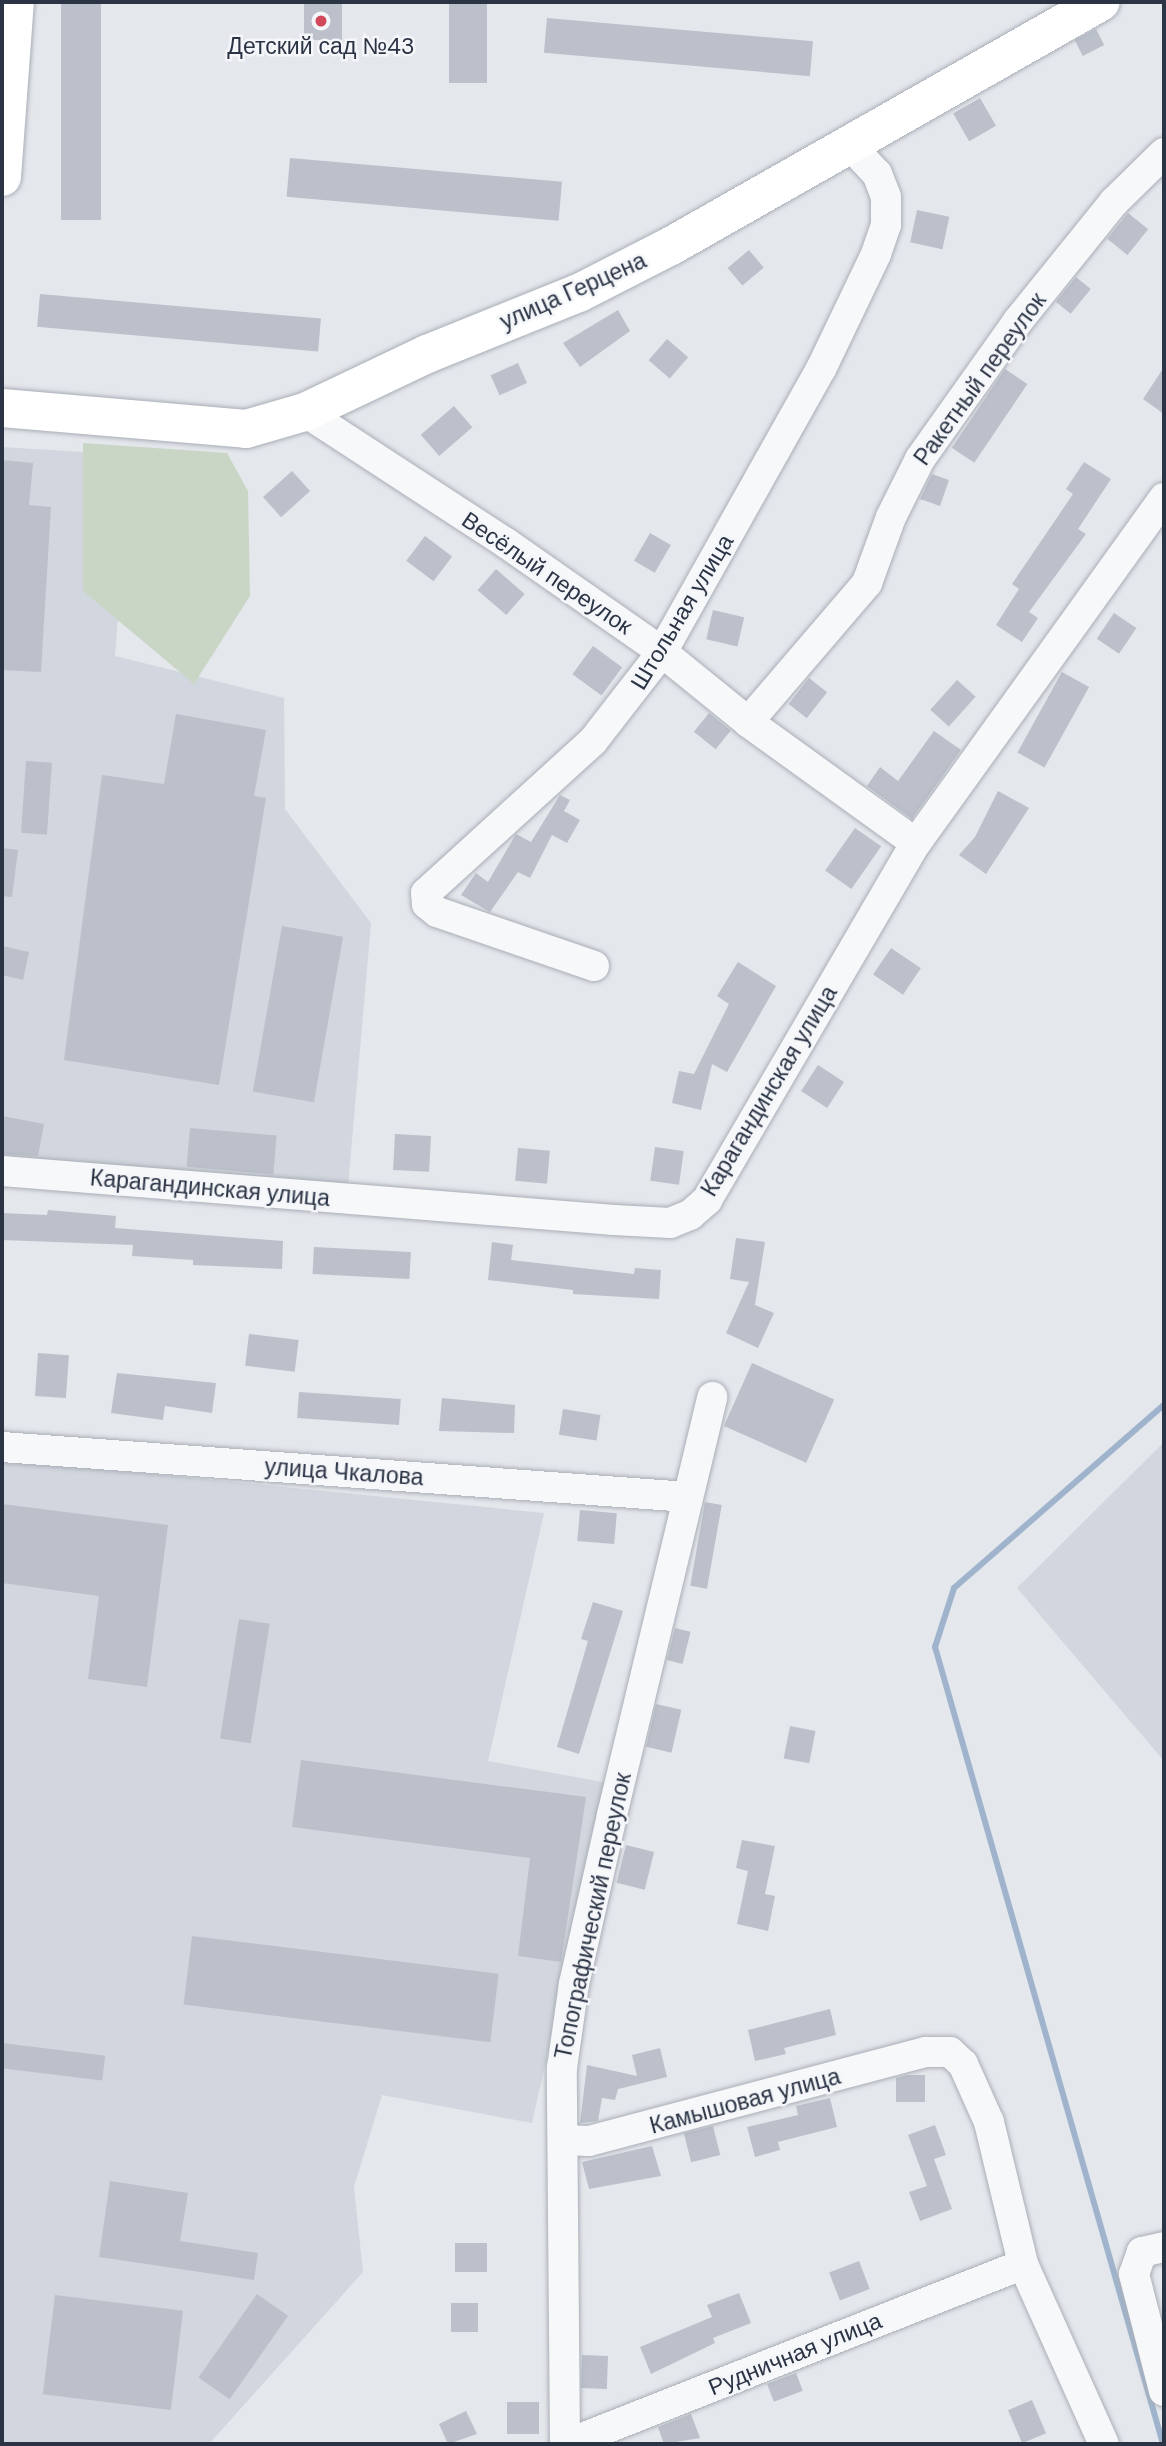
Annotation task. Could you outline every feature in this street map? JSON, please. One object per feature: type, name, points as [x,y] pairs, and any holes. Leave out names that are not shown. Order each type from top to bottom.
[{"type":"main road","points":[[2,177],[15,2]]},
{"type":"main road","name":"улица Герцена","points":[[2,408],[246,429],[305,412],[427,354],[590,287],[850,145],[1100,2]]},
{"type":"street","name":"Штольная улица","points":[[593,966],[448,917],[427,904],[426,893],[593,741],[662,652],[821,369],[876,254],[886,225],[886,197],[877,174],[850,145]]},
{"type":"street","name":"Ракетный переулок","points":[[748,722],[867,583],[891,517],[920,459],[1018,321],[1114,202],[1164,153]]},
{"type":"street","name":"Весёлый переулок","points":[[305,412],[506,543],[662,652],[748,722],[916,843]]},
{"type":"street","name":"Карагандинская улица","points":[[2,1171],[670,1223],[690,1215],[706,1200],[916,843],[1164,498]]},
{"type":"street","name":"Топографический переулок","points":[[566,2444],[562,2068],[574,1984],[712,1398]]},
{"type":"street","name":"улица Чкалова","points":[[2,1447],[687,1497]]},
{"type":"street","name":"Камышовая улица","points":[[563,2140],[589,2141],[926,2052],[950,2052],[962,2064],[989,2122],[1023,2264]]},
{"type":"street","points":[[1153,2249],[1135,2262],[1136,2285],[1164,2391]]},
{"type":"street","name":"Рудничная улица","points":[[566,2444],[1023,2264]]},
{"type":"street","points":[[1023,2264],[1104,2444]]},
{"type":"shaded area","points":[[2,447],[130,455],[115,656],[284,698],[285,809],[371,923],[348,1186],[2,1163]]},
{"type":"shaded area","points":[[1164,1442],[1164,1761],[1017,1588]]},
{"type":"shaded area","points":[[2,1459],[544,1513],[488,1761],[608,1783],[532,2123],[382,2095],[354,2187],[363,2272],[209,2444],[2,2444]]},
{"type":"green space","points":[[83,443],[227,453],[248,491],[250,596],[194,684],[83,591]]},
{"type":"building","points":[[61,2],[101,2],[101,220],[61,220]]},
{"type":"building","name":"Детский сад №43","points":[[304,2],[342,2],[342,40],[304,40]]},
{"type":"building","points":[[449,2],[487,2],[487,83],[449,83]]},
{"type":"building","points":[[547,18],[813,41],[810,76],[544,53]]},
{"type":"building","points":[[1096,29],[1104,45],[1083,56],[1075,40]]},
{"type":"building","points":[[980,98],[996,126],[969,141],[953,114]]},
{"type":"building","points":[[290,158],[562,182],[559,221],[287,197]]},
{"type":"building","points":[[917,210],[949,217],[942,249],[910,242]]},
{"type":"building","points":[[1128,213],[1148,229],[1127,255],[1107,239]]},
{"type":"building","points":[[749,250],[764,268],[742,286],[728,268]]},
{"type":"building","points":[[1076,277],[1091,289],[1071,314],[1056,302]]},
{"type":"building","points":[[40,294],[321,319],[318,351],[37,327]]},
{"type":"building","points":[[618,310],[630,331],[580,367],[563,343]]},
{"type":"building","points":[[667,339],[688,357],[670,379],[649,360]]},
{"type":"building","points":[[518,363],[527,383],[500,395],[491,375]]},
{"type":"building","points":[[1164,367],[1164,414],[1143,399]]},
{"type":"building","points":[[1005,369],[1027,384],[974,463],[952,448]]},
{"type":"building","points":[[454,406],[472,427],[439,456],[421,435]]},
{"type":"building","points":[[2,460],[33,463],[29,505],[51,507],[41,672],[2,670]]},
{"type":"building","points":[[1084,462],[1111,479],[1078,529],[1086,534],[1029,612],[1038,618],[1022,642],[996,625],[1019,589],[1012,584],[1073,494],[1066,489]]},
{"type":"building","points":[[292,471],[310,491],[281,517],[263,497]]},
{"type":"building","points":[[932,474],[949,480],[940,506],[920,499]]},
{"type":"building","points":[[650,533],[671,545],[655,573],[634,561]]},
{"type":"building","points":[[425,536],[452,556],[433,581],[406,561]]},
{"type":"building","points":[[496,569],[525,594],[506,615],[478,590]]},
{"type":"building","points":[[713,610],[744,617],[737,646],[706,639]]},
{"type":"building","points":[[1114,613],[1136,628],[1119,654],[1097,639]]},
{"type":"building","points":[[593,646],[622,667],[602,695],[572,674]]},
{"type":"building","points":[[1062,672],[1089,687],[1045,767],[1017,752]]},
{"type":"building","points":[[809,678],[827,692],[807,718],[789,704]]},
{"type":"building","points":[[957,680],[976,697],[949,726],[930,710]]},
{"type":"building","points":[[709,713],[731,731],[716,749],[694,732]]},
{"type":"building","points":[[176,714],[266,730],[254,796],[266,798],[219,1085],[64,1060],[102,775],[164,784]]},
{"type":"building","points":[[934,731],[961,750],[912,819],[867,786],[880,767],[898,781]]},
{"type":"building","points":[[26,761],[52,763],[47,835],[21,833]]},
{"type":"building","points":[[998,791],[1029,808],[986,874],[959,855],[975,837]]},
{"type":"building","points":[[560,795],[570,800],[564,811],[580,820],[567,843],[552,835],[530,878],[518,872],[490,912],[461,895],[476,873],[488,882],[516,834],[531,842]]},
{"type":"building","points":[[855,828],[881,846],[851,889],[825,871]]},
{"type":"building","points":[[2,848],[18,850],[12,897],[2,896]]},
{"type":"building","points":[[282,926],[343,937],[314,1102],[253,1091]]},
{"type":"building","points":[[2,946],[29,952],[23,980],[2,975]]},
{"type":"building","points":[[891,948],[921,968],[903,995],[873,975]]},
{"type":"building","points":[[738,962],[776,986],[727,1072],[712,1064],[701,1110],[672,1103],[679,1071],[694,1074],[729,1004],[717,996]]},
{"type":"building","points":[[818,1065],[844,1082],[827,1108],[801,1091]]},
{"type":"building","points":[[2,1116],[44,1124],[38,1156],[2,1154]]},
{"type":"building","points":[[190,1128],[277,1136],[273,1174],[187,1167]]},
{"type":"building","points":[[395,1134],[431,1136],[429,1172],[393,1170]]},
{"type":"building","points":[[655,1147],[684,1151],[679,1185],[650,1181]]},
{"type":"building","points":[[518,1148],[550,1151],[547,1184],[515,1181]]},
{"type":"building","points":[[48,1210],[116,1216],[115,1228],[283,1241],[282,1269],[193,1265],[193,1260],[132,1256],[133,1245],[2,1240],[2,1213],[47,1215]]},
{"type":"building","points":[[736,1238],[765,1242],[755,1305],[774,1313],[758,1348],[726,1333],[749,1282],[730,1279]]},
{"type":"building","points":[[492,1242],[513,1245],[511,1260],[634,1274],[635,1268],[661,1270],[659,1299],[573,1294],[573,1290],[488,1280]]},
{"type":"building","points":[[314,1247],[411,1252],[409,1279],[313,1274]]},
{"type":"building","points":[[249,1334],[299,1340],[295,1372],[245,1366]]},
{"type":"building","points":[[38,1353],[69,1355],[66,1398],[35,1396]]},
{"type":"building","points":[[752,1363],[834,1400],[806,1463],[724,1426]]},
{"type":"building","points":[[117,1373],[216,1383],[212,1413],[165,1406],[163,1420],[111,1413]]},
{"type":"building","points":[[299,1392],[401,1399],[399,1425],[297,1418]]},
{"type":"building","points":[[442,1398],[515,1405],[514,1433],[439,1431]]},
{"type":"building","points":[[563,1409],[601,1415],[596,1441],[559,1435]]},
{"type":"building","points":[[705,1502],[722,1505],[707,1589],[690,1586]]},
{"type":"building","points":[[2,1504],[168,1525],[147,1687],[88,1679],[99,1596],[2,1583]]},
{"type":"building","points":[[580,1510],[617,1513],[614,1544],[577,1541]]},
{"type":"building","points":[[593,1602],[623,1611],[579,1754],[557,1747],[588,1641],[581,1639]]},
{"type":"building","points":[[239,1619],[270,1624],[251,1743],[220,1739]]},
{"type":"building","points":[[675,1628],[691,1632],[683,1664],[667,1660]]},
{"type":"building","points":[[656,1704],[681,1710],[671,1753],[646,1747]]},
{"type":"building","points":[[790,1726],[816,1731],[809,1763],[784,1758]]},
{"type":"building","points":[[301,1760],[586,1797],[561,1962],[518,1956],[530,1858],[292,1827]]},
{"type":"building","points":[[742,1840],[775,1846],[765,1894],[775,1896],[768,1931],[737,1924],[748,1871],[736,1868]]},
{"type":"building","points":[[626,1845],[654,1852],[645,1890],[617,1883]]},
{"type":"building","points":[[192,1936],[499,1974],[490,2042],[184,2004]]},
{"type":"building","points":[[830,2009],[836,2035],[784,2048],[786,2054],[755,2061],[748,2030]]},
{"type":"building","points":[[2,2043],[105,2056],[102,2080],[2,2068]]},
{"type":"building","points":[[660,2048],[667,2077],[618,2089],[615,2100],[602,2098],[598,2121],[580,2123],[587,2065],[637,2076],[632,2055]]},
{"type":"building","points":[[925,2075],[925,2102],[896,2102],[896,2078]]},
{"type":"building","points":[[830,2098],[837,2127],[778,2142],[780,2150],[755,2157],[747,2127],[798,2115],[796,2106]]},
{"type":"building","points":[[935,2125],[946,2155],[934,2159],[952,2209],[920,2221],[909,2192],[927,2186],[908,2135]]},
{"type":"building","points":[[713,2126],[720,2155],[691,2162],[684,2133]]},
{"type":"building","points":[[652,2146],[661,2176],[589,2189],[582,2162]]},
{"type":"building","points":[[110,2181],[188,2193],[180,2241],[258,2253],[254,2280],[99,2257]]},
{"type":"building","points":[[455,2243],[487,2243],[487,2272],[455,2272]]},
{"type":"building","points":[[859,2261],[870,2289],[840,2300],[829,2272]]},
{"type":"building","points":[[739,2293],[751,2323],[713,2338],[715,2343],[651,2374],[640,2347],[712,2317],[707,2305]]},
{"type":"building","points":[[257,2294],[288,2316],[230,2399],[198,2378]]},
{"type":"building","points":[[55,2295],[183,2311],[171,2410],[43,2394]]},
{"type":"building","points":[[451,2303],[478,2303],[478,2332],[451,2332]]},
{"type":"building","points":[[582,2355],[608,2356],[607,2389],[581,2388]]},
{"type":"building","points":[[796,2373],[803,2391],[774,2402],[767,2384]]},
{"type":"building","points":[[1032,2400],[1046,2433],[1022,2443],[1008,2410]]},
{"type":"building","points":[[507,2402],[539,2402],[539,2434],[507,2434]]},
{"type":"building","points":[[466,2411],[477,2434],[448,2444],[439,2424]]},
{"type":"building","points":[[691,2414],[700,2438],[664,2444],[658,2427]]},
{"type":"waterway","points":[[1163,2444],[935,1647],[954,1588],[1164,1405]]},
{"type":"place","name":"Детский сад №43","points":[[321,21]]}]
